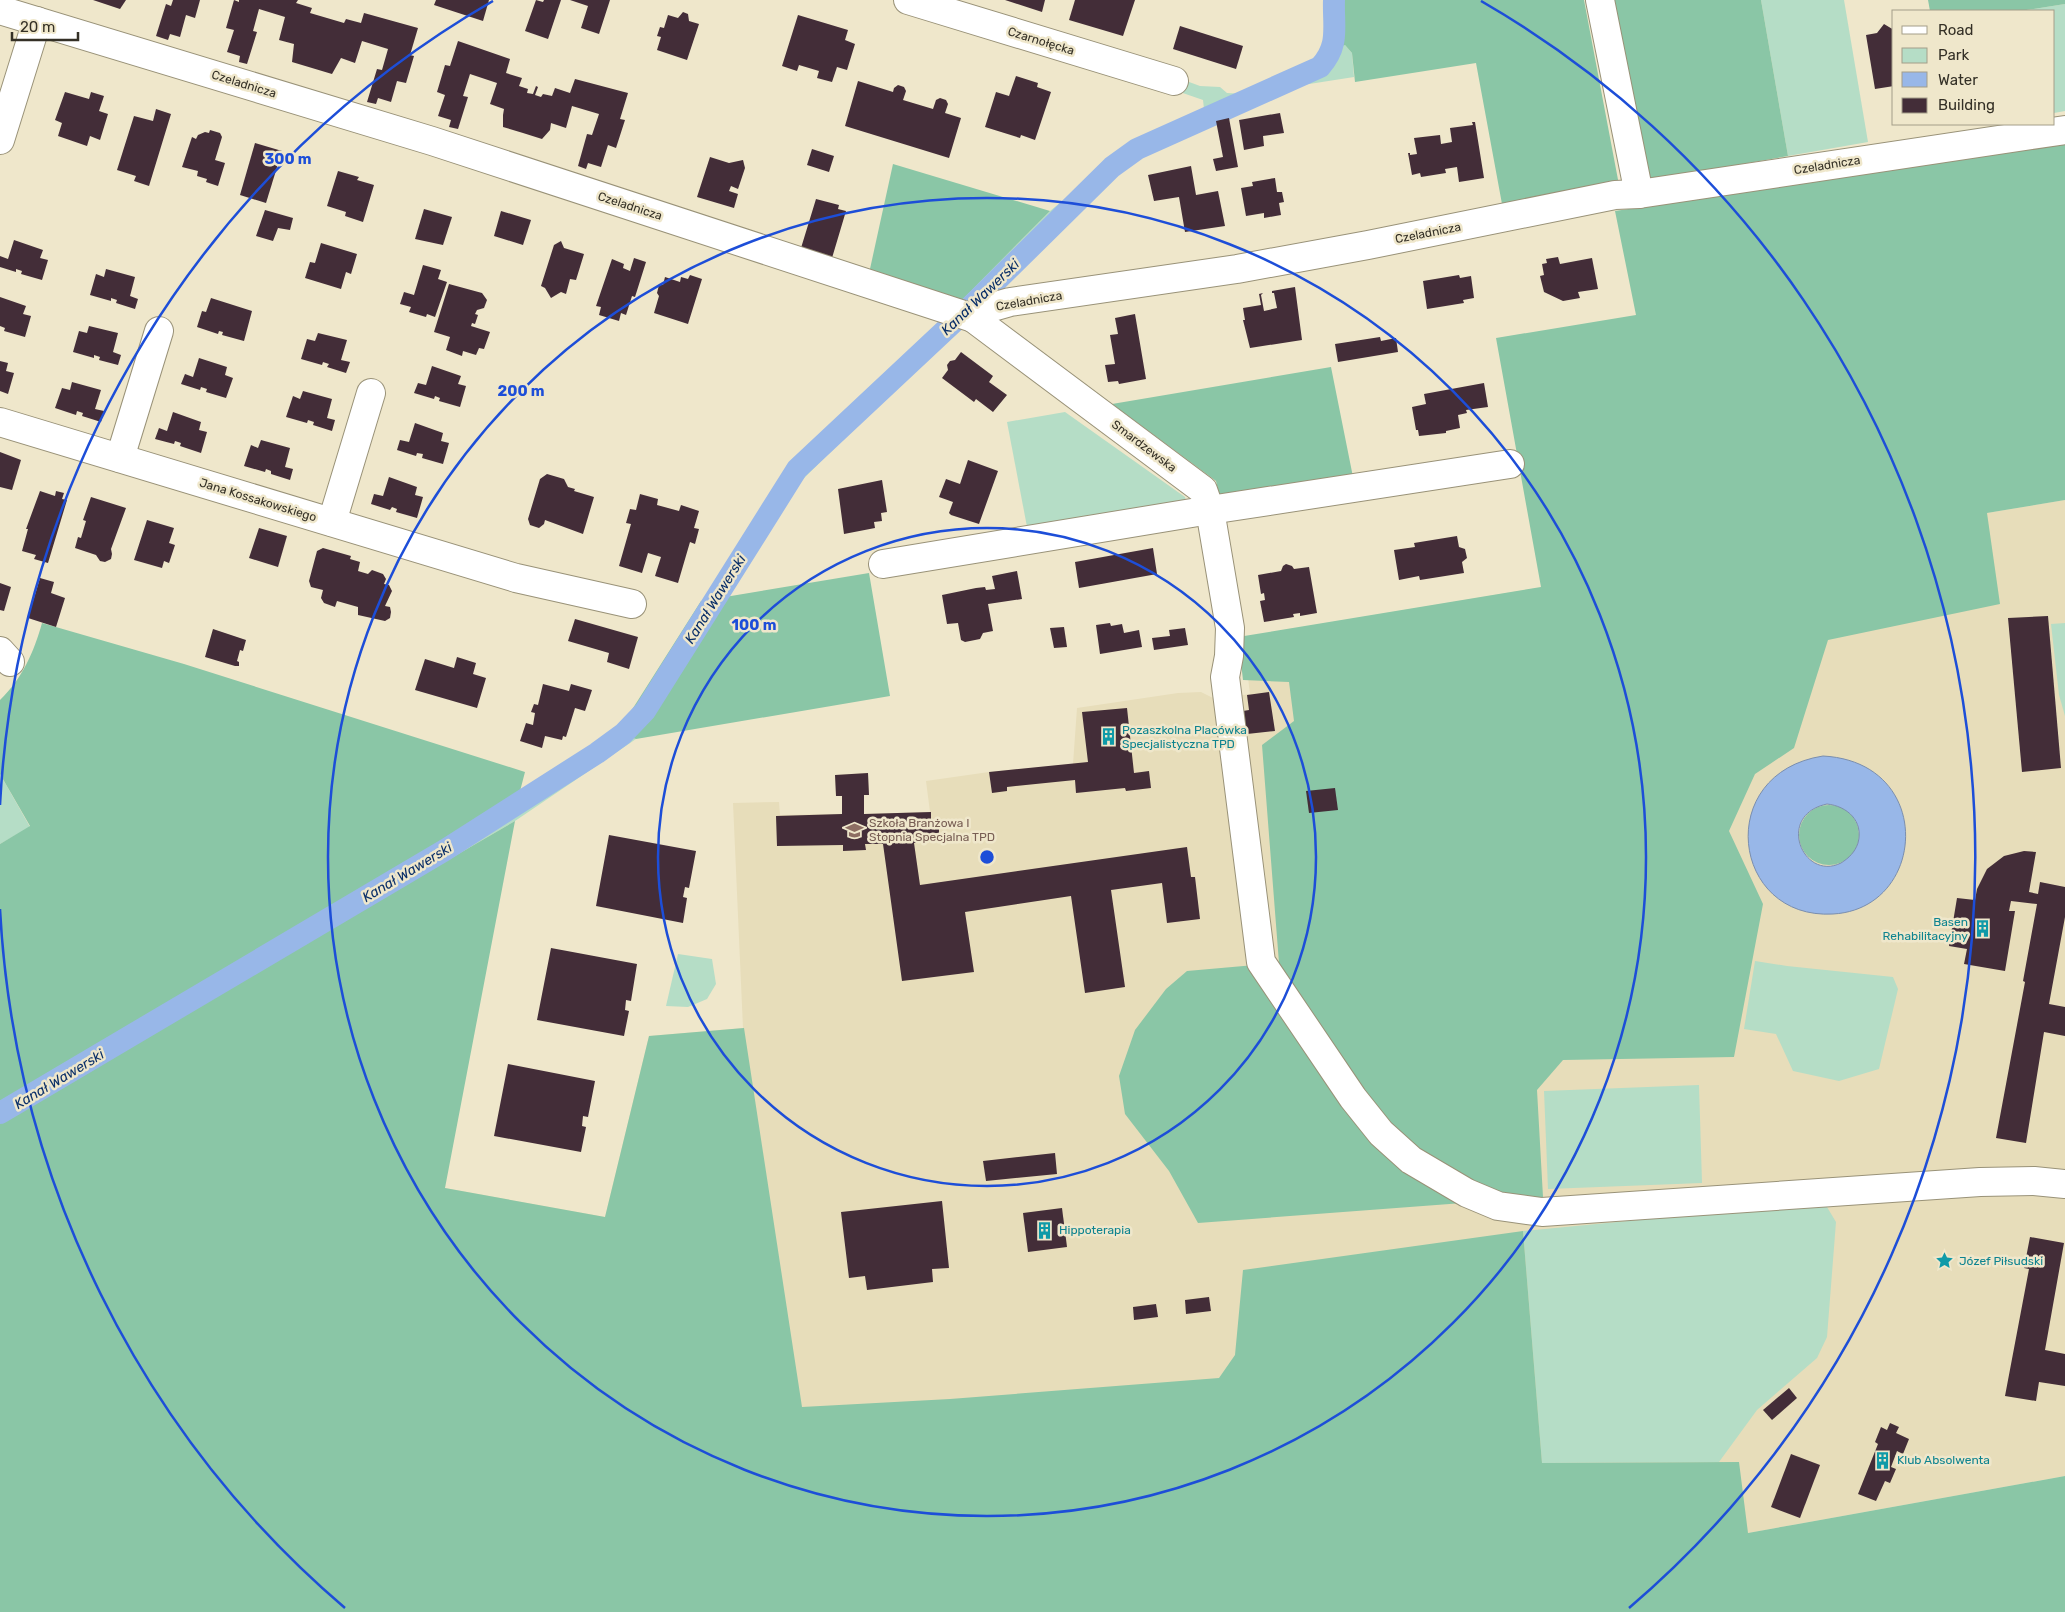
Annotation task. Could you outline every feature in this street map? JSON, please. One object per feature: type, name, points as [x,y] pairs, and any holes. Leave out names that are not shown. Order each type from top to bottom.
[{"type":"street","name":"Czarnołęcka","points":[[908,0],[1174,81]]},
{"type":"street","points":[[1600,0],[1639,194]]},
{"type":"street","name":"Czeladnicza","points":[[0,10],[432,141],[964,316],[1010,302],[1236,269],[1615,196],[1639,194],[2065,130]]},
{"type":"street","points":[[0,140],[37,21]]},
{"type":"street","name":"Smardzewska","points":[[964,316],[1203,490],[1210,510],[1230,628],[1229,656],[1225,678],[1261,962],[1353,1098],[1381,1133],[1418,1164],[1467,1193],[1498,1206],[1542,1212],[1980,1182],[2034,1181],[2065,1184]]},
{"type":"street","points":[[120,458],[159,331]]},
{"type":"street","points":[[332,522],[371,393]]},
{"type":"street","name":"Jana Kossakowskiego","points":[[0,422],[516,578],[632,604]]},
{"type":"street","points":[[883,564],[1210,510],[1510,464]]},
{"type":"shaded area","points":[[2065,500],[2065,1476],[1748,1533],[363,1612],[445,1188],[605,1217],[649,1036],[743,1028],[733,803],[779,802],[780,815],[842,814],[842,796],[836,796],[835,775],[868,773],[869,795],[864,795],[864,814],[930,812],[926,781],[989,772],[1073,764],[1077,708],[1178,693],[1201,692],[1215,699],[1250,694],[1243,637]]},
{"type":"green space","points":[[1328,0],[1342,0],[1341,45],[1345,45],[1352,53],[1354,77],[1290,87],[1129,164],[1117,172],[994,290],[969,293],[1050,211],[1134,142],[1204,109],[1203,100],[1177,91],[1181,79],[1200,86],[1220,87],[1227,93],[1245,94],[1320,55],[1327,45]]},
{"type":"green space","points":[[1342,0],[1584,0],[1619,185],[1502,204],[1476,63],[1355,82],[1352,53],[1345,45],[1341,46]]},
{"type":"green space","points":[[1609,0],[1761,0],[1788,156],[1645,181]]},
{"type":"green space","points":[[1761,0],[1844,0],[1868,142],[1788,156]]},
{"type":"green space","points":[[1928,0],[2065,0],[2065,4],[2026,10],[1930,10]]},
{"type":"green space","points":[[2065,4],[2065,111],[2055,113],[2055,10],[2026,10]]},
{"type":"green space","points":[[2065,144],[2065,500],[1987,513],[2000,604],[1828,640],[1794,748],[1755,774],[1729,831],[1763,904],[1734,1057],[1563,1060],[1537,1090],[1543,1197],[1198,1223],[1169,1171],[1125,1114],[1119,1076],[1135,1030],[1166,989],[1187,971],[1279,963],[1262,745],[1294,721],[1289,682],[1243,680],[1238,637],[1541,587],[1496,338],[1636,315],[1615,211]]},
{"type":"green space","points":[[893,164],[1050,211],[958,304],[868,278]]},
{"type":"green space","points":[[942,319],[956,329],[801,481],[735,583],[711,587],[785,473],[792,467],[795,459]]},
{"type":"green space","points":[[1331,367],[1353,477],[1220,500],[1216,481],[1112,404]]},
{"type":"green space","points":[[1065,412],[1185,497],[1187,505],[1028,532],[1007,422]]},
{"type":"green space","points":[[869,573],[890,696],[636,739],[611,731],[628,716],[701,601]]},
{"type":"green space","points":[[42,623],[184,664],[525,772],[519,795],[0,1101],[0,844],[30,826],[0,774],[0,700],[21,674],[35,644]]},
{"type":"green space","points":[[2065,623],[2065,716],[2059,695],[2051,624]]},
{"type":"green space","points":[[611,731],[636,739],[515,821],[0,1120],[0,1101],[577,761]]},
{"type":"green space","points":[[0,774],[30,827],[0,844]]},
{"type":"green space","points":[[1823,805],[1835,805],[1851,813],[1857,823],[1859,835],[1857,847],[1851,857],[1835,865],[1823,865],[1807,857],[1799,841],[1799,829],[1807,813]]},
{"type":"green space","points":[[515,821],[445,1188],[605,1217],[649,1036],[744,1028],[802,1407],[950,1399],[1219,1378],[1235,1355],[1243,1270],[1523,1231],[1542,1463],[1739,1462],[1748,1533],[2065,1476],[2065,1612],[0,1612],[0,1120]]},
{"type":"green space","points":[[678,954],[712,959],[716,984],[707,999],[688,1007],[666,1006]]},
{"type":"green space","points":[[1755,961],[1893,977],[1898,989],[1879,1069],[1839,1081],[1793,1071],[1776,1034],[1744,1029]]},
{"type":"green space","points":[[1699,1085],[1702,1183],[1548,1189],[1544,1091]]},
{"type":"green space","points":[[1824,1202],[1836,1222],[1827,1337],[1817,1358],[1757,1410],[1719,1462],[1542,1463],[1523,1231]]},
{"type":"water","points":[[1823,756],[1860,764],[1885,783],[1901,807],[1906,835],[1901,863],[1887,888],[1864,906],[1833,914],[1799,910],[1773,894],[1756,871],[1748,844],[1751,815],[1764,789],[1788,768]],"holes":[[[1827,804],[1847,811],[1852,816],[1859,828],[1859,835],[1857,846],[1849,857],[1841,863],[1827,866],[1815,863],[1806,856],[1800,845],[1799,833],[1802,821],[1811,810]]]},
{"type":"building","points":[[93,0],[126,0],[120,9]]},
{"type":"building","points":[[173,0],[200,0],[195,18],[186,15],[180,37],[170,34],[168,40],[156,36],[166,4],[171,6]]},
{"type":"building","points":[[234,0],[239,2],[239,0],[298,0],[296,3],[312,8],[310,13],[344,23],[346,19],[361,23],[364,13],[418,28],[410,55],[414,56],[406,83],[397,81],[391,102],[378,98],[376,104],[367,102],[377,69],[382,70],[388,49],[362,41],[355,63],[341,58],[332,74],[292,62],[294,44],[279,40],[285,17],[259,9],[253,31],[257,32],[247,64],[239,62],[240,56],[227,52],[234,30],[226,28]]},
{"type":"building","points":[[436,0],[489,0],[483,21],[434,5]]},
{"type":"building","points":[[536,0],[543,2],[544,0],[561,0],[548,39],[525,31]]},
{"type":"building","points":[[570,0],[610,0],[599,34],[581,28],[588,6]]},
{"type":"building","points":[[1005,0],[1045,0],[1042,12]]},
{"type":"building","points":[[1075,0],[1135,0],[1123,36],[1069,20]]},
{"type":"building","points":[[683,12],[688,14],[689,21],[699,24],[687,60],[657,50],[661,37],[657,36],[660,27],[664,28],[668,15],[678,18]]},
{"type":"building","points":[[798,15],[848,30],[845,40],[855,44],[847,70],[837,67],[832,82],[817,78],[819,71],[799,65],[797,71],[782,66]]},
{"type":"building","points":[[1884,24],[1892,29],[1892,86],[1875,89],[1866,35],[1877,33]]},
{"type":"building","points":[[1180,26],[1243,46],[1236,69],[1173,49]]},
{"type":"building","points":[[458,41],[510,59],[506,73],[522,78],[519,86],[528,89],[527,93],[533,94],[536,86],[538,87],[535,95],[541,97],[543,94],[552,96],[555,88],[570,93],[575,79],[628,93],[620,119],[625,120],[616,148],[608,145],[601,167],[588,163],[586,169],[578,166],[587,134],[592,135],[599,114],[572,106],[566,128],[551,123],[550,130],[542,139],[503,127],[504,109],[490,104],[497,83],[470,74],[463,96],[468,97],[458,129],[449,127],[451,120],[438,116],[445,95],[437,92],[445,65],[450,66]]},
{"type":"building","points":[[1016,76],[1038,83],[1037,87],[1051,92],[1035,140],[1021,135],[1020,138],[985,127],[996,92],[1009,96]]},
{"type":"building","points":[[858,81],[893,92],[894,88],[898,85],[904,87],[906,91],[903,100],[933,109],[936,100],[940,98],[946,100],[948,104],[945,113],[961,118],[949,158],[845,126]]},
{"type":"building","points":[[65,92],[89,99],[91,92],[104,96],[99,111],[108,114],[100,140],[90,136],[87,146],[58,136],[62,123],[55,120]]},
{"type":"building","points":[[156,109],[171,114],[149,186],[134,181],[136,176],[117,170],[134,116],[153,121]]},
{"type":"building","points":[[1280,113],[1284,133],[1263,136],[1264,146],[1244,150],[1239,120]]},
{"type":"building","points":[[1229,118],[1238,167],[1216,171],[1213,159],[1223,157],[1216,121]]},
{"type":"building","points":[[1472,122],[1475,122],[1484,178],[1459,182],[1457,167],[1445,169],[1446,173],[1421,177],[1420,173],[1412,175],[1408,153],[1410,155],[1417,154],[1414,138],[1440,135],[1441,144],[1452,142],[1450,128],[1473,125]]},
{"type":"building","points":[[210,130],[220,133],[222,137],[215,160],[225,163],[218,186],[206,182],[207,179],[197,176],[198,171],[182,167],[192,137],[196,139],[198,135],[205,132],[209,133]]},
{"type":"building","points":[[255,143],[282,151],[266,203],[240,195]]},
{"type":"building","points":[[812,149],[834,156],[829,172],[807,165]]},
{"type":"building","points":[[710,157],[729,163],[743,160],[745,168],[738,189],[731,186],[729,191],[738,194],[734,208],[697,197]]},
{"type":"building","points":[[1191,166],[1196,195],[1218,191],[1225,226],[1185,232],[1179,197],[1154,201],[1148,175]]},
{"type":"building","points":[[338,171],[359,177],[357,180],[374,185],[363,222],[345,216],[346,212],[327,206]]},
{"type":"building","points":[[1275,178],[1277,192],[1282,192],[1284,202],[1279,203],[1281,215],[1264,218],[1264,213],[1246,216],[1241,188],[1253,186],[1252,182]]},
{"type":"building","points":[[816,199],[839,205],[838,209],[846,211],[832,258],[801,248]]},
{"type":"building","points":[[424,209],[452,217],[443,245],[415,239]]},
{"type":"building","points":[[265,210],[293,218],[290,230],[278,228],[273,241],[256,236]]},
{"type":"building","points":[[501,211],[531,220],[523,245],[494,236]]},
{"type":"building","points":[[14,240],[43,250],[40,258],[48,260],[42,280],[21,274],[22,271],[16,269],[16,272],[0,267],[0,256],[8,259]]},
{"type":"building","points":[[561,241],[564,248],[584,254],[576,280],[570,279],[566,294],[561,292],[551,298],[545,288],[541,286],[554,245]]},
{"type":"building","points":[[321,243],[357,254],[351,274],[346,272],[341,289],[305,278],[310,262],[315,263]]},
{"type":"building","points":[[1558,257],[1560,264],[1592,258],[1598,289],[1578,292],[1580,298],[1563,301],[1544,292],[1540,276],[1544,275],[1542,264],[1547,263],[1546,259]]},
{"type":"building","points":[[634,258],[646,262],[635,297],[632,296],[626,315],[621,313],[619,321],[599,315],[601,307],[596,306],[612,259],[624,264],[623,268],[630,271]]},
{"type":"building","points":[[423,265],[441,270],[438,279],[447,282],[435,317],[427,314],[426,317],[409,312],[411,307],[400,304],[404,292],[414,295]]},
{"type":"building","points":[[106,269],[135,277],[130,296],[138,299],[135,309],[116,303],[117,300],[111,298],[111,301],[90,295],[96,274],[104,277]]},
{"type":"building","points":[[690,275],[702,279],[688,324],[654,313],[659,296],[657,293],[659,285],[663,285],[665,277],[680,282],[681,277],[688,279]]},
{"type":"building","points":[[1459,275],[1460,278],[1471,276],[1474,298],[1463,300],[1464,303],[1427,309],[1423,281]]},
{"type":"building","points":[[449,284],[482,293],[487,300],[484,308],[477,310],[475,314],[478,315],[475,324],[472,323],[471,326],[490,332],[484,349],[479,348],[476,355],[463,351],[462,356],[446,350],[450,337],[434,332]]},
{"type":"building","points":[[1295,287],[1302,340],[1250,348],[1243,320],[1245,320],[1243,308],[1261,305],[1259,294],[1263,293],[1261,295],[1264,311],[1277,308],[1272,291]]},
{"type":"building","points":[[0,297],[26,306],[23,314],[31,316],[25,337],[4,331],[5,328],[0,326]]},
{"type":"building","points":[[211,298],[252,311],[244,341],[222,335],[223,332],[219,331],[218,334],[197,327],[202,311],[206,312]]},
{"type":"building","points":[[1135,314],[1146,379],[1119,384],[1118,381],[1108,382],[1105,365],[1115,364],[1110,335],[1118,334],[1115,318]]},
{"type":"building","points":[[89,326],[118,333],[113,352],[121,355],[118,365],[99,360],[100,357],[94,355],[94,358],[73,352],[79,331],[87,333]]},
{"type":"building","points":[[318,333],[347,340],[341,360],[350,362],[346,373],[327,367],[329,364],[323,362],[322,365],[301,359],[307,339],[315,341]]},
{"type":"building","points":[[1380,337],[1381,341],[1396,338],[1398,352],[1338,362],[1335,344]]},
{"type":"building","points":[[961,352],[993,376],[989,382],[1007,395],[993,412],[976,399],[974,402],[942,378],[948,370],[947,365],[950,361],[955,360]]},
{"type":"building","points":[[199,358],[227,367],[225,375],[233,378],[226,398],[206,392],[207,389],[201,387],[200,390],[181,384],[185,374],[193,377]]},
{"type":"building","points":[[0,361],[8,363],[6,371],[14,373],[8,394],[0,391]]},
{"type":"building","points":[[432,366],[461,376],[458,384],[466,386],[460,407],[439,401],[440,398],[435,396],[434,399],[414,393],[418,383],[426,385]]},
{"type":"building","points":[[72,382],[101,390],[95,409],[104,411],[101,422],[82,416],[83,413],[77,411],[76,415],[55,408],[62,388],[70,390]]},
{"type":"building","points":[[1484,383],[1488,407],[1466,410],[1467,413],[1458,415],[1460,428],[1446,431],[1446,433],[1419,436],[1418,430],[1416,430],[1412,407],[1426,404],[1424,394]]},
{"type":"building","points":[[303,391],[332,399],[327,418],[335,420],[332,431],[313,425],[314,422],[308,420],[307,423],[286,417],[293,396],[300,399]]},
{"type":"building","points":[[173,412],[201,422],[199,430],[207,432],[201,453],[180,446],[181,443],[175,441],[174,444],[155,439],[159,428],[167,431]]},
{"type":"building","points":[[415,423],[443,433],[441,441],[449,443],[443,464],[422,458],[423,454],[417,453],[416,456],[397,450],[400,440],[409,442]]},
{"type":"building","points":[[261,440],[290,448],[285,467],[293,469],[290,480],[271,474],[271,471],[266,469],[265,472],[244,466],[251,445],[258,448]]},
{"type":"building","points":[[0,452],[21,460],[12,490],[0,487]]},
{"type":"building","points":[[968,460],[998,471],[979,524],[951,515],[949,513],[953,502],[939,497],[946,479],[960,484]]},
{"type":"building","points":[[547,474],[564,479],[568,487],[575,489],[574,491],[594,497],[583,534],[545,520],[544,524],[539,528],[530,525],[528,519],[540,479]]},
{"type":"building","points":[[389,477],[417,487],[415,495],[423,497],[417,518],[396,512],[397,509],[392,507],[390,510],[371,504],[374,494],[383,496]]},
{"type":"building","points":[[882,480],[887,512],[881,513],[882,521],[874,522],[875,528],[844,534],[838,489]]},
{"type":"building","points":[[40,491],[55,496],[56,491],[64,493],[62,499],[67,500],[48,563],[34,559],[36,555],[22,551],[28,529],[26,529]]},
{"type":"building","points":[[640,494],[658,499],[657,505],[679,511],[681,505],[699,511],[694,528],[699,529],[695,544],[690,542],[678,583],[655,576],[661,557],[648,553],[642,573],[619,566],[631,524],[626,523],[630,509],[636,510]]},
{"type":"building","points":[[91,497],[126,508],[111,549],[111,559],[105,562],[100,561],[96,555],[75,548],[78,537],[81,538],[86,521],[83,520]]},
{"type":"building","points":[[147,520],[174,528],[169,543],[175,545],[169,563],[164,561],[162,568],[134,560]]},
{"type":"building","points":[[259,528],[287,536],[278,567],[249,558]]},
{"type":"building","points":[[1457,536],[1459,547],[1465,549],[1467,558],[1462,562],[1464,573],[1420,580],[1419,576],[1399,580],[1394,550],[1415,547],[1414,543]]},
{"type":"building","points":[[323,548],[351,556],[350,559],[360,562],[358,571],[368,574],[372,570],[383,574],[386,579],[384,584],[389,585],[392,591],[385,606],[390,607],[390,618],[385,621],[358,615],[358,607],[337,601],[335,607],[324,603],[321,598],[323,590],[311,587],[309,581],[317,551]]},
{"type":"building","points":[[1153,548],[1157,574],[1079,588],[1075,562]]},
{"type":"building","points":[[1286,564],[1294,569],[1309,567],[1317,613],[1300,616],[1300,613],[1293,614],[1294,617],[1264,622],[1260,601],[1265,600],[1264,593],[1261,594],[1258,575],[1281,571]]},
{"type":"building","points":[[1017,571],[1022,599],[988,604],[993,631],[983,633],[980,639],[965,642],[961,640],[958,623],[947,624],[942,595],[976,588],[995,589],[992,576]]},
{"type":"building","points":[[40,578],[54,582],[51,593],[65,598],[56,627],[28,618]]},
{"type":"building","points":[[0,583],[11,587],[4,611],[0,610]]},
{"type":"building","points":[[2048,616],[2061,768],[2022,772],[2008,618]]},
{"type":"building","points":[[575,619],[638,637],[629,669],[607,662],[609,653],[568,641]]},
{"type":"building","points":[[1110,623],[1111,626],[1122,624],[1124,633],[1139,630],[1142,647],[1100,654],[1096,625]]},
{"type":"building","points":[[1064,627],[1067,647],[1054,648],[1050,628]]},
{"type":"building","points":[[1185,628],[1188,645],[1154,650],[1152,638],[1170,636],[1169,630]]},
{"type":"building","points":[[213,629],[246,640],[243,651],[240,650],[237,661],[239,666],[205,657]]},
{"type":"building","points":[[457,657],[476,663],[473,674],[486,678],[477,708],[415,690],[425,659],[454,668]]},
{"type":"building","points":[[543,684],[569,691],[571,684],[592,690],[585,711],[575,708],[566,737],[563,736],[562,740],[545,736],[542,748],[520,741],[526,723],[533,725],[535,713],[531,712],[534,704],[538,705]]},
{"type":"building","points":[[1269,692],[1275,731],[1247,734],[1243,711],[1249,710],[1247,695]]},
{"type":"building","name":"Pozaszkolna Placówka Specjalistyczna TPD","points":[[1127,708],[1134,773],[1149,771],[1151,788],[1126,791],[1125,788],[1076,793],[1075,780],[1007,787],[1007,791],[992,793],[989,772],[1088,762],[1082,712]]},
{"type":"building","points":[[868,773],[869,795],[864,795],[864,814],[931,812],[931,821],[939,821],[939,833],[931,833],[931,842],[914,843],[920,885],[1187,847],[1191,877],[1195,877],[1200,919],[1167,923],[1162,883],[1111,890],[1125,987],[1085,993],[1071,896],[965,912],[974,972],[902,981],[883,844],[865,844],[866,850],[843,851],[843,845],[777,846],[776,816],[842,814],[842,796],[836,796],[835,775]]},
{"type":"building","points":[[1335,788],[1338,810],[1309,813],[1306,791]]},
{"type":"building","points":[[609,835],[696,851],[689,888],[685,887],[683,897],[687,898],[683,923],[596,906]]},
{"type":"building","points":[[2024,851],[2036,852],[2029,892],[2038,894],[2040,882],[2065,887],[2065,917],[2049,1004],[2065,1007],[2065,1036],[2044,1032],[2026,1143],[1996,1138],[2025,982],[2023,981],[2037,904],[2011,901],[2009,911],[2015,911],[2005,971],[1964,964],[1967,949],[1949,946],[1957,898],[1975,900],[1977,889],[1987,869],[2004,856]]},
{"type":"building","points":[[551,948],[637,964],[631,1001],[626,1000],[625,1010],[629,1011],[624,1036],[537,1020]]},
{"type":"building","points":[[508,1064],[595,1081],[588,1117],[583,1116],[582,1126],[586,1127],[581,1152],[494,1136]]},
{"type":"building","points":[[1055,1153],[1057,1174],[986,1181],[983,1161]]},
{"type":"building","points":[[942,1201],[949,1268],[932,1269],[933,1282],[867,1290],[865,1276],[849,1278],[841,1212]]},
{"type":"building","name":"Hippoterapia","points":[[1062,1208],[1067,1247],[1028,1252],[1023,1213]]},
{"type":"building","points":[[2030,1237],[2064,1243],[2045,1350],[2065,1354],[2065,1386],[2039,1382],[2036,1401],[2005,1396],[2029,1269],[2024,1268]]},
{"type":"building","points":[[1209,1297],[1211,1311],[1186,1314],[1185,1300]]},
{"type":"building","points":[[1156,1304],[1158,1317],[1134,1320],[1133,1307]]},
{"type":"building","points":[[1789,1388],[1797,1398],[1772,1420],[1763,1410]]},
{"type":"building","name":"Klub Absolwenta","points":[[1890,1423],[1899,1427],[1896,1433],[1909,1439],[1903,1454],[1897,1451],[1891,1467],[1896,1469],[1890,1483],[1885,1481],[1876,1501],[1858,1494],[1878,1444],[1875,1442],[1881,1427],[1887,1430]]},
{"type":"building","points":[[1791,1454],[1820,1465],[1800,1518],[1771,1507]]},
{"type":"waterway","name":"Kanał Wawerski","points":[[0,1113],[445,850],[597,753],[623,734],[645,711],[797,469],[972,305],[1112,167],[1137,149],[1320,67],[1333,43],[1334,0]]},
{"type":"place","name":"Pozaszkolna Placówka Specjalistyczna TPD","points":[[1108,737]]},
{"type":"place","name":"Szkoła Branżowa I Stopnia Specjalna TPD","points":[[855,830]]},
{"type":"place","name":"Basen Rehabilitacyjny","points":[[1982,929]]},
{"type":"place","name":"Hippoterapia","points":[[1045,1230]]},
{"type":"place","name":"Józef Piłsudski","points":[[1945,1261]]},
{"type":"place","name":"Klub Absolwenta","points":[[1883,1460]]}]
